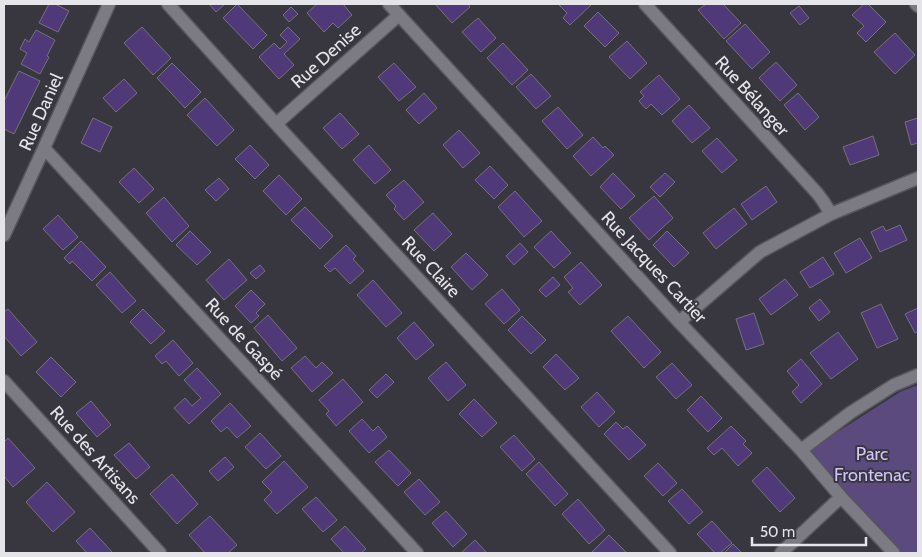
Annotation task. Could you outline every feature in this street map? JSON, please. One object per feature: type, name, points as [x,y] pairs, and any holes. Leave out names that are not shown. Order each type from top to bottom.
[{"type":"street","name":"Rue Daniel","points":[[4,234],[109,4]]},
{"type":"street","name":"Rue Claire","points":[[168,4],[670,553]]},
{"type":"street","name":"Rue Jacques Cartier","points":[[389,4],[679,322],[801,450],[841,497],[894,553]]},
{"type":"street","name":"Rue Bélanger","points":[[645,4],[824,201],[831,214]]},
{"type":"street","name":"Rue Denise","points":[[276,124],[399,15]]},
{"type":"street","name":"Rue de Gaspé","points":[[44,148],[417,553]]},
{"type":"street","points":[[679,322],[760,252],[831,214],[918,178]]},
{"type":"street","points":[[801,450],[857,408],[894,385],[918,375]]},
{"type":"street","name":"Rue des Artisans","points":[[4,380],[160,553]]},
{"type":"street","points":[[781,553],[841,497]]},
{"type":"green space","name":"Parc Frontenac","points":[[918,385],[918,553],[894,553],[801,450],[839,431],[900,392]]},
{"type":"building","points":[[49,4],[55,4],[69,11],[58,32],[39,23]]},
{"type":"building","points":[[209,4],[225,4],[216,12]]},
{"type":"building","points":[[237,4],[267,35],[253,49],[223,18]]},
{"type":"building","points":[[317,4],[343,4],[352,15],[338,28],[333,23],[324,32],[307,13]]},
{"type":"building","points":[[435,4],[468,4],[470,7],[452,23]]},
{"type":"building","points":[[558,4],[592,4],[570,25],[563,18],[567,13]]},
{"type":"building","points":[[706,4],[723,4],[741,23],[724,39],[698,10]]},
{"type":"building","points":[[864,4],[868,4],[886,22],[866,42],[857,33],[864,26],[852,15]]},
{"type":"building","points":[[799,6],[809,18],[800,25],[790,13]]},
{"type":"building","points":[[291,7],[298,14],[289,22],[283,15]]},
{"type":"building","points":[[598,12],[619,33],[605,47],[584,26]]},
{"type":"building","points":[[478,18],[496,38],[481,52],[462,32]]},
{"type":"building","points":[[745,24],[770,52],[752,69],[726,41]]},
{"type":"building","points":[[142,27],[171,58],[153,75],[124,43]]},
{"type":"building","points":[[288,27],[300,39],[284,54],[294,65],[279,79],[259,57],[274,43],[280,49],[287,42],[280,35]]},
{"type":"building","points":[[36,30],[55,40],[40,74],[21,64],[27,53],[20,49],[25,39],[29,42]]},
{"type":"building","points":[[895,33],[915,55],[895,74],[874,52]]},
{"type":"building","points":[[627,41],[647,63],[630,79],[609,57]]},
{"type":"building","points":[[503,43],[528,70],[512,85],[487,58]]},
{"type":"building","points":[[776,62],[797,85],[780,101],[759,78]]},
{"type":"building","points":[[172,63],[201,92],[185,108],[157,78]]},
{"type":"building","points":[[394,63],[416,87],[399,101],[378,77]]},
{"type":"building","points":[[19,71],[40,81],[14,134],[4,129],[4,101]]},
{"type":"building","points":[[531,74],[551,96],[536,109],[516,87]]},
{"type":"building","points":[[659,75],[680,99],[662,115],[651,104],[646,109],[639,101],[644,96],[640,92]]},
{"type":"building","points":[[124,79],[137,93],[116,112],[103,98]]},
{"type":"building","points":[[424,93],[437,108],[419,124],[406,110]]},
{"type":"building","points":[[798,93],[819,117],[805,130],[784,105]]},
{"type":"building","points":[[205,98],[234,130],[217,146],[187,115]]},
{"type":"building","points":[[689,105],[710,128],[692,143],[672,121]]},
{"type":"building","points":[[558,107],[583,135],[567,149],[542,121]]},
{"type":"building","points":[[340,113],[359,134],[342,149],[323,128]]},
{"type":"building","points":[[93,118],[112,127],[100,152],[81,143]]},
{"type":"building","points":[[918,118],[918,143],[911,145],[905,122]]},
{"type":"building","points":[[459,130],[480,153],[463,168],[443,145]]},
{"type":"building","points":[[873,136],[879,155],[850,165],[843,147]]},
{"type":"building","points":[[593,137],[603,148],[605,146],[614,155],[591,176],[573,156]]},
{"type":"building","points":[[717,138],[737,160],[722,173],[702,151]]},
{"type":"building","points":[[250,145],[269,165],[255,179],[235,159]]},
{"type":"building","points":[[369,145],[391,170],[375,184],[353,160]]},
{"type":"building","points":[[490,166],[508,185],[494,199],[475,180]]},
{"type":"building","points":[[134,168],[154,189],[139,203],[119,182]]},
{"type":"building","points":[[613,173],[635,196],[621,209],[600,187]]},
{"type":"building","points":[[665,173],[675,182],[660,197],[650,187]]},
{"type":"building","points":[[279,175],[302,199],[286,215],[263,191]]},
{"type":"building","points":[[219,178],[229,189],[216,201],[205,190]]},
{"type":"building","points":[[404,180],[424,202],[404,220],[394,209],[396,206],[386,195]]},
{"type":"building","points":[[766,186],[777,202],[752,220],[741,204]]},
{"type":"building","points":[[515,191],[542,221],[524,237],[498,207]]},
{"type":"building","points":[[654,196],[673,218],[649,240],[629,218]]},
{"type":"building","points":[[164,197],[189,226],[172,242],[146,213]]},
{"type":"building","points":[[305,207],[333,236],[320,249],[291,220]]},
{"type":"building","points":[[734,208],[747,224],[716,249],[703,233]]},
{"type":"building","points":[[433,213],[452,234],[434,251],[414,230]]},
{"type":"building","points":[[58,215],[78,237],[63,250],[43,229]]},
{"type":"building","points":[[900,225],[907,240],[880,252],[871,232],[883,226],[886,231]]},
{"type":"building","points":[[190,231],[211,252],[197,265],[176,245]]},
{"type":"building","points":[[551,231],[571,253],[554,268],[534,247]]},
{"type":"building","points":[[667,231],[689,253],[674,267],[653,245]]},
{"type":"building","points":[[860,238],[872,258],[846,273],[834,253]]},
{"type":"building","points":[[81,241],[106,267],[92,281],[72,261],[70,264],[64,258]]},
{"type":"building","points":[[520,243],[528,252],[514,265],[506,256]]},
{"type":"building","points":[[346,245],[356,256],[353,259],[364,271],[350,284],[335,268],[330,272],[324,266]]},
{"type":"building","points":[[466,253],[488,275],[472,290],[451,267]]},
{"type":"building","points":[[823,257],[834,274],[810,288],[800,272]]},
{"type":"building","points":[[229,259],[247,280],[224,300],[206,280]]},
{"type":"building","points":[[581,262],[602,285],[580,305],[568,292],[573,288],[564,277]]},
{"type":"building","points":[[260,265],[265,271],[256,279],[250,273]]},
{"type":"building","points":[[110,272],[136,301],[122,313],[96,285]]},
{"type":"building","points":[[553,277],[560,285],[546,297],[539,290]]},
{"type":"building","points":[[785,279],[798,295],[771,315],[759,299]]},
{"type":"building","points":[[373,280],[402,313],[386,327],[357,295]]},
{"type":"building","points":[[502,289],[520,310],[504,324],[485,304]]},
{"type":"building","points":[[251,290],[265,304],[256,313],[259,316],[251,323],[235,306]]},
{"type":"building","points":[[820,299],[830,312],[819,321],[809,308]]},
{"type":"building","points":[[881,304],[898,339],[877,348],[861,313]]},
{"type":"building","points":[[918,308],[918,331],[915,333],[905,314]]},
{"type":"building","points":[[8,309],[37,342],[21,356],[4,336],[4,312]]},
{"type":"building","points":[[143,309],[165,331],[151,344],[130,322]]},
{"type":"building","points":[[754,313],[764,344],[746,350],[736,319]]},
{"type":"building","points":[[268,315],[297,348],[282,361],[254,328]]},
{"type":"building","points":[[522,316],[546,340],[531,354],[508,330]]},
{"type":"building","points":[[628,316],[661,352],[644,368],[611,331]]},
{"type":"building","points":[[414,322],[434,345],[416,360],[397,338]]},
{"type":"building","points":[[838,332],[858,359],[831,379],[810,353]]},
{"type":"building","points":[[173,340],[193,363],[179,376],[166,361],[162,364],[155,356]]},
{"type":"building","points":[[556,354],[579,378],[565,390],[543,367]]},
{"type":"building","points":[[305,356],[316,368],[322,362],[333,373],[312,392],[291,368]]},
{"type":"building","points":[[51,357],[76,382],[61,397],[36,372]]},
{"type":"building","points":[[801,359],[822,384],[801,403],[792,392],[799,385],[787,371]]},
{"type":"building","points":[[446,362],[466,385],[448,401],[428,378]]},
{"type":"building","points":[[672,363],[692,385],[676,399],[656,377]]},
{"type":"building","points":[[197,368],[221,394],[189,424],[174,408],[185,398],[192,406],[201,398],[184,380]]},
{"type":"building","points":[[386,374],[394,382],[377,398],[369,390]]},
{"type":"building","points":[[343,379],[363,402],[336,426],[326,414],[329,411],[319,400]]},
{"type":"building","points":[[597,392],[615,412],[599,427],[581,407]]},
{"type":"building","points":[[701,396],[722,418],[708,432],[687,410]]},
{"type":"building","points":[[474,399],[497,423],[482,437],[459,414]]},
{"type":"building","points":[[91,401],[111,425],[97,437],[76,413]]},
{"type":"building","points":[[230,403],[251,426],[237,438],[227,427],[221,432],[211,421]]},
{"type":"building","points":[[362,419],[373,431],[378,426],[387,437],[369,453],[349,431]]},
{"type":"building","points":[[616,422],[623,429],[627,426],[646,445],[629,460],[604,434]]},
{"type":"building","points":[[731,426],[746,441],[743,444],[752,453],[738,466],[722,448],[714,455],[707,448]]},
{"type":"building","points":[[260,433],[281,456],[266,469],[245,447]]},
{"type":"building","points":[[514,435],[535,459],[522,471],[500,447]]},
{"type":"building","points":[[8,438],[35,468],[13,487],[4,476],[4,442]]},
{"type":"building","points":[[129,443],[150,467],[136,479],[114,455]]},
{"type":"building","points":[[389,450],[411,473],[398,486],[375,462]]},
{"type":"building","points":[[225,457],[234,467],[218,481],[209,471]]},
{"type":"building","points":[[284,461],[308,487],[277,514],[264,500],[272,492],[262,482]]},
{"type":"building","points":[[539,462],[568,494],[555,506],[526,474]]},
{"type":"building","points":[[658,463],[677,483],[663,496],[644,476]]},
{"type":"building","points":[[767,467],[795,498],[780,512],[752,481]]},
{"type":"building","points":[[172,474],[198,504],[177,524],[150,494]]},
{"type":"building","points":[[419,479],[440,502],[425,515],[404,492]]},
{"type":"building","points":[[47,482],[75,512],[53,532],[26,502]]},
{"type":"building","points":[[682,489],[703,512],[689,524],[668,501]]},
{"type":"building","points":[[316,497],[337,520],[323,532],[302,509]]},
{"type":"building","points":[[578,499],[605,530],[589,544],[562,514]]},
{"type":"building","points":[[446,511],[467,534],[453,547],[432,523]]},
{"type":"building","points":[[210,516],[237,545],[228,553],[205,553],[189,535]]},
{"type":"building","points":[[712,521],[732,543],[720,553],[715,553],[697,534]]},
{"type":"building","points":[[345,526],[366,549],[361,553],[344,553],[331,539]]},
{"type":"building","points":[[90,528],[113,553],[87,553],[76,541]]},
{"type":"building","points":[[609,535],[627,553],[591,553]]},
{"type":"building","points":[[475,540],[487,553],[461,553]]},
{"type":"building","points":[[733,544],[742,553],[724,553]]}]
